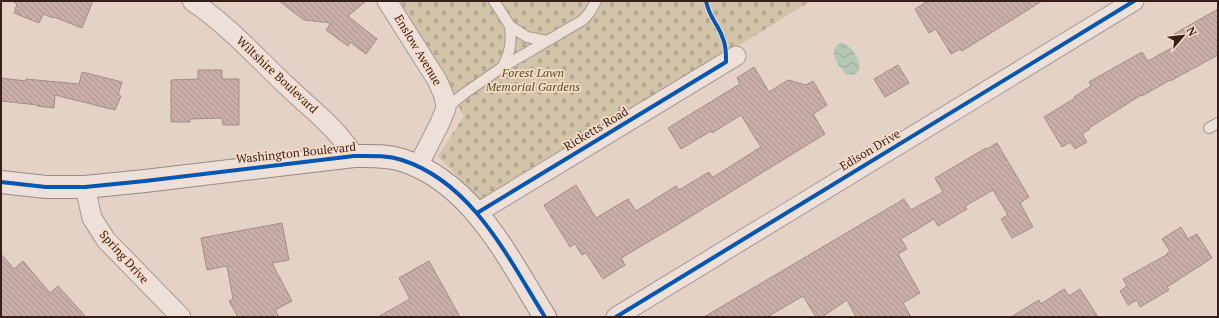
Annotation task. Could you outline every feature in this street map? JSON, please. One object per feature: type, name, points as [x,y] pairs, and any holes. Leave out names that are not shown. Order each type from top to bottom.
[{"type":"street","name":"Wiltshire Boulevard","points":[[192,1],[213,17],[242,43],[332,127],[354,156]]},
{"type":"street","name":"Enslow Avenue","points":[[388,1],[437,80],[444,96],[446,108]]},
{"type":"street","name":"Edison Drive","points":[[616,317],[1134,1]]},
{"type":"street","name":"Ricketts Road","points":[[477,213],[731,59]]},
{"type":"street","points":[[418,166],[446,108]]},
{"type":"street","name":"Washington Boulevard","points":[[1,182],[46,187],[86,187],[354,156],[386,157],[401,160],[418,166],[436,176],[450,186],[477,213],[545,317]]},
{"type":"street","name":"Spring Drive","points":[[86,187],[92,218],[106,240],[181,317]]},
{"type":"lane","points":[[494,1],[510,26],[512,37],[508,58],[501,68]]},
{"type":"lane","points":[[446,108],[501,68],[583,20],[590,12],[596,1]]},
{"type":"lane","points":[[510,26],[527,37],[548,41]]},
{"type":"path","points":[[706,1],[710,16],[722,35],[731,59]]},
{"type":"green space","name":"Forest Lawn Memorial Gardens","points":[[397,1],[811,1],[483,203],[438,156],[464,116]]},
{"type":"water","points":[[842,43],[847,45],[852,50],[859,62],[858,72],[854,75],[846,74],[835,57],[834,49],[837,45]]},
{"type":"building","points":[[12,1],[93,1],[82,28],[43,14],[39,23],[14,13],[17,4]]},
{"type":"building","points":[[279,1],[366,1],[348,16],[377,39],[366,54],[350,42],[348,46],[326,30],[331,23],[304,20]]},
{"type":"building","points":[[928,1],[1042,1],[962,51],[960,49],[951,54],[936,29],[929,33],[915,9]]},
{"type":"building","points":[[1218,9],[1218,55],[1142,96],[1141,95],[1089,128],[1090,129],[1082,134],[1087,142],[1075,149],[1070,142],[1062,147],[1044,117],[1075,98],[1074,97],[1091,86],[1089,82],[1142,52],[1148,61],[1179,44],[1174,34]]},
{"type":"building","points":[[898,65],[909,83],[885,97],[874,79]]},
{"type":"building","points":[[754,67],[769,92],[788,80],[806,85],[813,81],[827,105],[813,114],[825,134],[621,258],[625,265],[603,279],[586,253],[582,255],[575,244],[570,247],[544,205],[576,185],[596,218],[628,199],[636,211],[676,186],[679,190],[709,172],[712,177],[715,176],[761,147],[741,115],[712,133],[711,131],[681,149],[668,128],[740,84],[737,78]]},
{"type":"building","points":[[198,70],[222,70],[222,79],[239,79],[239,125],[223,125],[222,118],[190,119],[190,122],[171,122],[171,80],[198,79]]},
{"type":"building","points":[[82,72],[122,82],[118,95],[121,96],[115,110],[55,95],[54,108],[1,101],[1,78],[79,84]]},
{"type":"building","points":[[997,143],[1029,197],[1020,203],[1033,227],[1012,238],[1001,219],[1008,215],[993,190],[965,206],[967,209],[938,226],[934,219],[901,239],[907,249],[898,254],[920,293],[903,303],[911,317],[856,317],[847,300],[822,317],[816,317],[803,296],[767,317],[704,317],[904,199],[911,210],[943,192],[935,178]]},
{"type":"building","points":[[282,223],[289,260],[272,263],[292,301],[275,310],[279,317],[238,317],[229,301],[233,299],[227,266],[207,270],[201,238]]},
{"type":"building","points":[[1181,227],[1188,239],[1197,234],[1212,258],[1167,287],[1169,290],[1140,307],[1137,300],[1128,305],[1120,291],[1127,286],[1123,279],[1168,254],[1167,253],[1170,251],[1162,239]]},
{"type":"building","points":[[1,254],[14,269],[23,261],[50,293],[58,286],[86,317],[1,317]]},
{"type":"building","points":[[429,261],[460,317],[378,317],[410,299],[399,278]]},
{"type":"building","points":[[1064,289],[1069,296],[1080,289],[1098,317],[1011,317],[1039,300],[1041,304]]},
{"type":"cycle path","points":[[477,213],[726,62],[726,49],[723,39],[709,11],[706,1]]},
{"type":"cycle path","points":[[616,317],[1134,1]]},
{"type":"cycle path","points":[[1,182],[46,187],[85,187],[354,156],[396,158],[427,171],[449,186],[469,204],[502,247],[545,317]]}]
